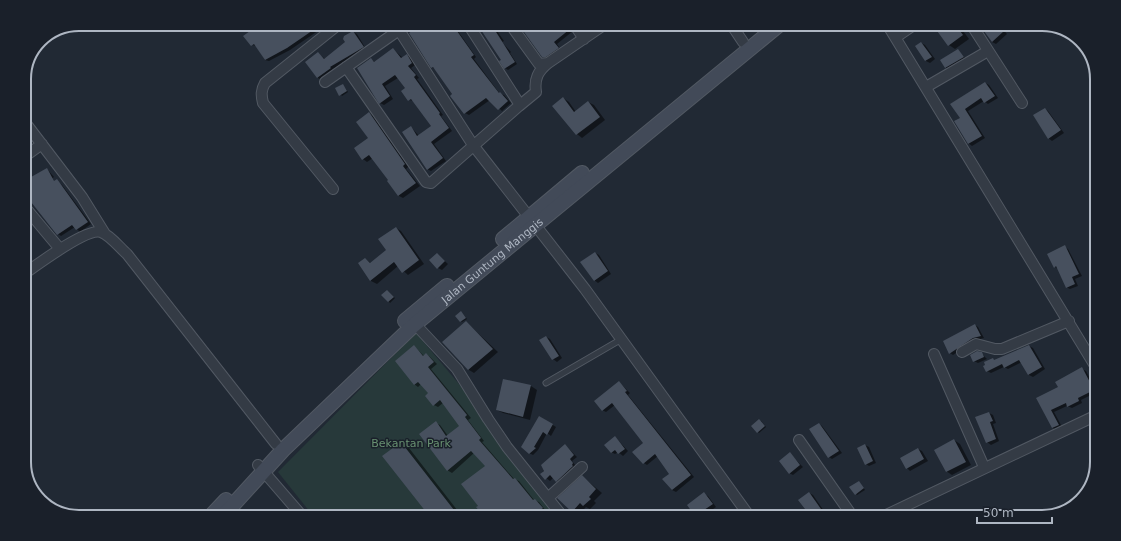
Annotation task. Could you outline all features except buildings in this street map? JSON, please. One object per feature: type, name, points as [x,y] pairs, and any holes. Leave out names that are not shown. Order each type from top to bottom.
[{"type":"street","points":[[330,31],[265,84],[262,89],[261,96],[263,103],[333,189]]},
{"type":"street","points":[[325,82],[398,31]]},
{"type":"street","points":[[400,31],[474,145],[533,220],[745,510]]},
{"type":"street","points":[[473,31],[519,102],[519,106]]},
{"type":"street","points":[[515,31],[539,64],[548,63]]},
{"type":"street","points":[[579,31],[584,39]]},
{"type":"street","points":[[346,67],[427,182],[431,183],[536,92],[536,78],[541,69],[595,31]]},
{"type":"street","points":[[736,31],[743,42]]},
{"type":"street","name":"Jalan Guntung Manggis","points":[[228,510],[263,468],[276,444],[380,351],[415,324],[515,240],[533,220],[756,31]]},
{"type":"street","name":"Jalan Guntung Manggis","points":[[218,510],[283,450],[380,351],[422,305],[533,220],[771,31]]},
{"type":"street","points":[[892,31],[1090,357]]},
{"type":"street","points":[[896,37],[905,31]]},
{"type":"street","points":[[975,31],[1022,103]]},
{"type":"street","points":[[926,87],[988,51]]},
{"type":"street","points":[[31,130],[82,197],[105,234],[127,254],[276,444]]},
{"type":"street","points":[[31,152],[42,144]]},
{"type":"street","points":[[31,214],[60,249]]},
{"type":"street","points":[[31,269],[60,249],[93,232],[105,234]]},
{"type":"street","points":[[962,352],[976,344],[995,349],[1002,349],[1069,321]]},
{"type":"street","points":[[415,324],[457,369],[488,419],[557,510]]},
{"type":"street","points":[[934,354],[984,467]]},
{"type":"street","points":[[896,510],[984,467],[1090,418]]},
{"type":"street","points":[[799,440],[848,510]]},
{"type":"street","points":[[548,498],[582,467]]},
{"type":"street","points":[[263,468],[297,510]]},
{"type":"street","points":[[263,468],[301,510]]},
{"type":"lane","points":[[546,383],[620,340]]},
{"type":"green space","name":"Bekantan Park","points":[[416,333],[565,510],[308,510],[278,472]]}]
